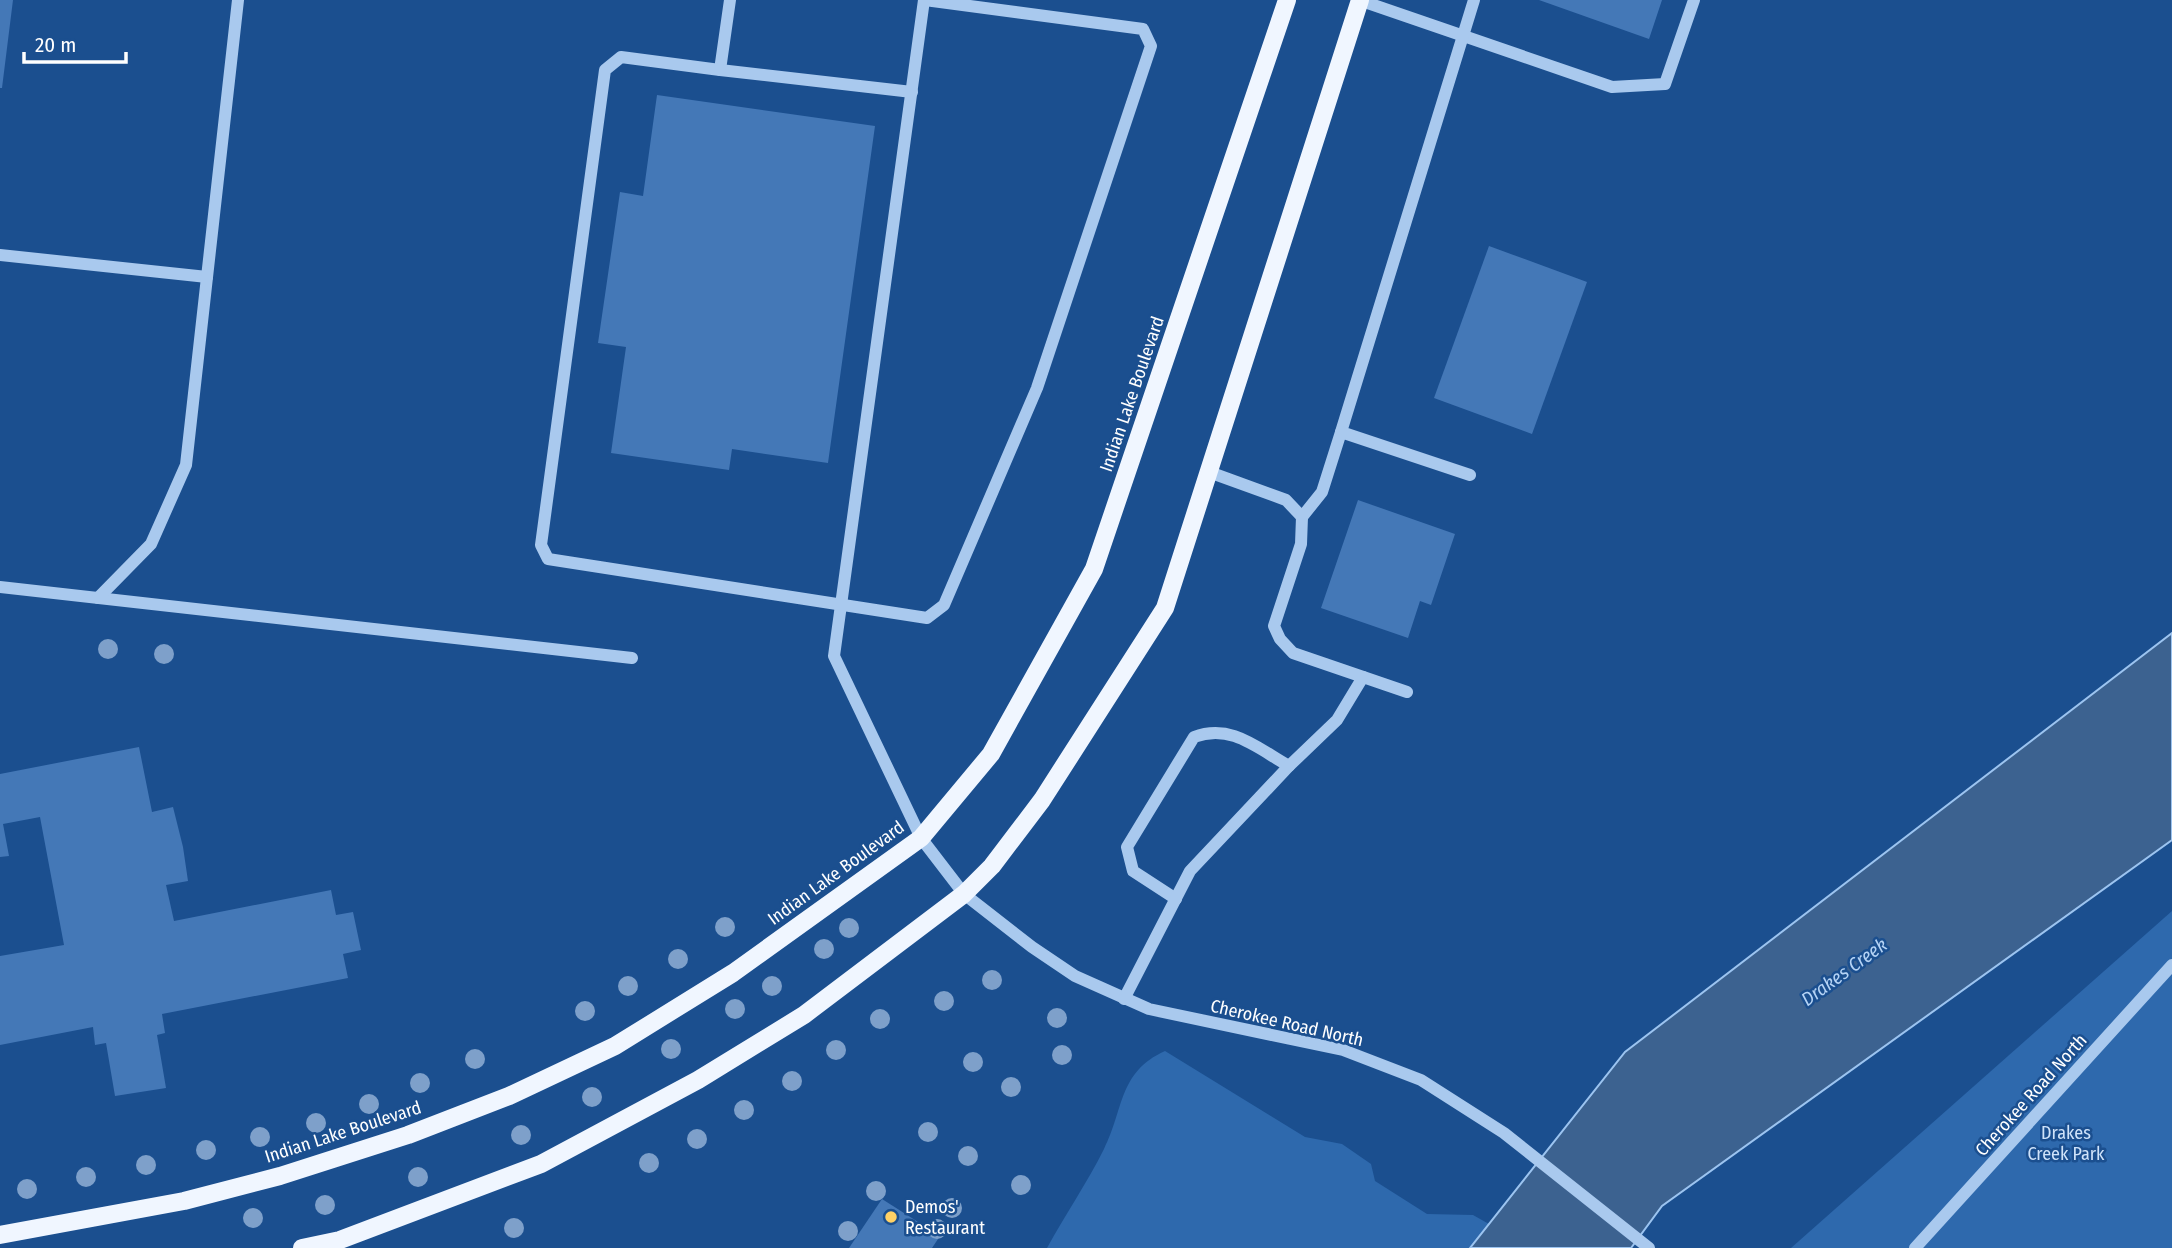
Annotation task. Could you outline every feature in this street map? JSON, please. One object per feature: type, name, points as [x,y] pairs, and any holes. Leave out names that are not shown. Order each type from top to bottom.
[{"type":"main road","name":"Indian Lake Boulevard","points":[[0,1235],[184,1201],[280,1176],[408,1135],[509,1096],[615,1045],[733,973],[921,838],[992,754],[1094,569],[1287,0]]},
{"type":"main road","points":[[302,1248],[340,1240],[541,1164],[698,1080],[804,1015],[964,894],[992,866],[1042,800],[1165,608],[1360,0]]},
{"type":"street","points":[[98,598],[151,544],[186,465],[238,0]]},
{"type":"street","points":[[720,70],[730,0]]},
{"type":"street","points":[[912,92],[621,57],[605,70],[541,545],[548,559],[927,618],[944,605],[1037,388],[1151,46],[1143,29],[925,0]]},
{"type":"street","name":"Cherokee Road North","points":[[925,0],[839,604],[834,656],[921,838],[964,894],[1052,961],[1124,999],[1149,1009],[1343,1050],[1421,1080],[1504,1133],[1649,1248]]},
{"type":"street","points":[[1360,0],[1612,87],[1665,84],[1694,0]]},
{"type":"street","points":[[1407,692],[1293,653],[1280,639],[1273,626],[1301,544],[1302,517],[1322,492],[1474,0]]},
{"type":"street","points":[[0,256],[207,277]]},
{"type":"street","points":[[1341,432],[1471,475]]},
{"type":"street","points":[[1209,472],[1286,500],[1302,517]]},
{"type":"street","points":[[0,587],[632,658]]},
{"type":"street","points":[[1124,999],[1190,871],[1289,766],[1337,720],[1363,677]]},
{"type":"street","points":[[1176,899],[1133,871],[1128,847],[1194,737],[1211,731],[1230,733],[1289,766]]},
{"type":"street","name":"Cherokee Road North","points":[[1915,1248],[2172,965]]},
{"type":"green space","name":"Drakes Creek Park","points":[[2172,911],[2172,1248],[1791,1248]]},
{"type":"green space","points":[[1165,1051],[1305,1137],[1342,1144],[1371,1164],[1375,1181],[1427,1214],[1473,1215],[1489,1224],[1470,1248],[1047,1248],[1104,1149],[1130,1081],[1138,1070]]},
{"type":"water","name":"Drakes Creek","points":[[2172,633],[2172,840],[1662,1206],[1631,1248],[1470,1248],[1625,1052]]},
{"type":"building","points":[[0,0],[13,0],[2,88],[0,88]]},
{"type":"building","points":[[1539,0],[1662,0],[1649,39]]},
{"type":"building","points":[[657,95],[875,126],[828,463],[732,449],[729,470],[611,453],[626,347],[598,343],[620,192],[643,196]]},
{"type":"building","points":[[1489,246],[1587,282],[1532,434],[1434,398]]},
{"type":"building","points":[[1358,500],[1455,534],[1431,605],[1420,601],[1408,638],[1321,608]]},
{"type":"building","points":[[139,747],[152,812],[173,807],[183,847],[188,881],[166,885],[174,921],[331,890],[336,915],[353,912],[361,950],[343,954],[348,978],[162,1014],[165,1033],[157,1035],[166,1088],[115,1096],[106,1043],[95,1045],[93,1027],[0,1045],[0,956],[64,945],[40,817],[3,824],[9,856],[0,857],[0,774]]},
{"type":"building","name":"Demos' Restaurant","points":[[882,1199],[940,1236],[932,1248],[849,1248]]},
{"type":"place","name":"Demos' Restaurant","points":[[891,1217]]}]
